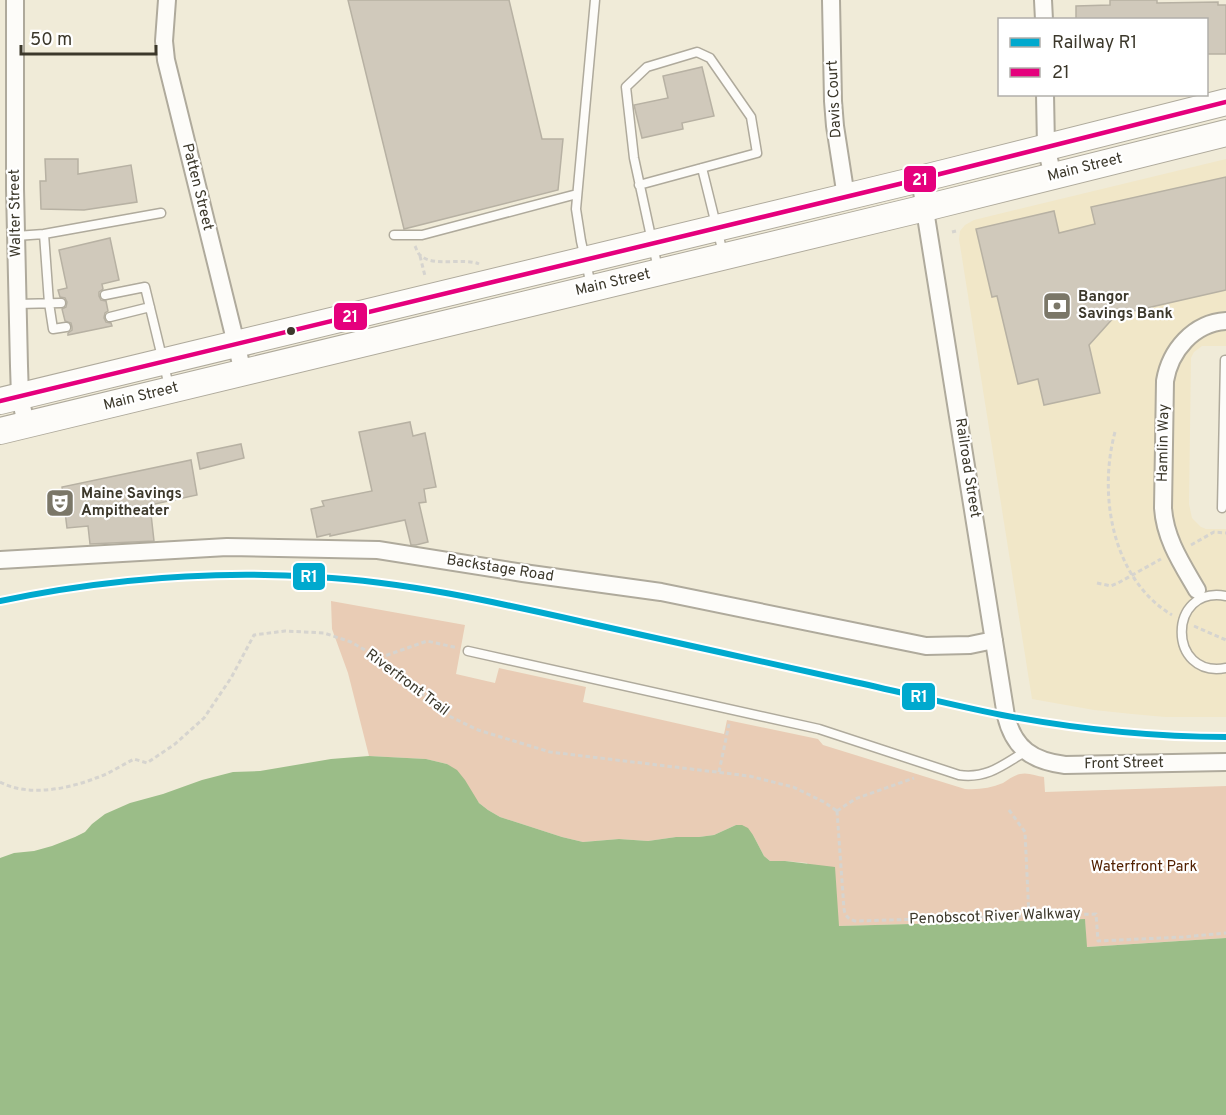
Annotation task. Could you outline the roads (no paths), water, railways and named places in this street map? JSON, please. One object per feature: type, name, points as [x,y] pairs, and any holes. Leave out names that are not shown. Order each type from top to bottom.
[{"type":"main road","name":"Main Street","points":[[10,398],[920,179],[1226,102]]},
{"type":"main road","name":"Main Street","points":[[0,431],[1226,133]]},
{"type":"street","name":"Walter Street","points":[[15,0],[7,189],[16,236],[17,304],[10,398],[26,424]]},
{"type":"street","name":"Patten Street","points":[[167,0],[164,41],[166,60],[243,372]]},
{"type":"street","name":"Davis Court","points":[[831,0],[834,126],[846,197]]},
{"type":"street","points":[[1043,0],[1044,18]]},
{"type":"street","points":[[1045,96],[1046,147],[1053,176]]},
{"type":"street","name":"Railroad Street","points":[[920,179],[1008,723],[1014,737],[1026,752]]},
{"type":"street","name":"Hamlin Way","points":[[1199,595],[1173,547],[1164,524],[1165,381],[1170,363],[1184,341],[1204,326],[1226,321]]},
{"type":"street","name":"Backstage Road","points":[[0,560],[227,547],[378,550],[661,592],[927,646],[970,645],[994,640]]},
{"type":"street","name":"Front Street","points":[[1026,752],[1046,762],[1065,765],[1226,762]]},
{"type":"lane","points":[[592,288],[576,209],[595,0]]},
{"type":"lane","points":[[639,185],[757,153],[751,117],[710,58],[697,52],[647,67],[626,87],[634,159],[639,185],[659,272]]},
{"type":"lane","points":[[702,168],[724,256]]},
{"type":"lane","points":[[394,235],[422,235],[577,194]]},
{"type":"lane","points":[[16,236],[44,234],[161,213]]},
{"type":"lane","points":[[44,234],[53,329],[66,327]]},
{"type":"lane","points":[[105,295],[145,287],[170,390]]},
{"type":"lane","points":[[17,304],[61,303]]},
{"type":"lane","points":[[110,317],[150,307]]},
{"type":"lane","points":[[1222,508],[1225,360]]},
{"type":"lane","points":[[1226,596],[1199,595],[1181,627],[1184,647],[1191,658],[1209,668],[1226,668]]},
{"type":"lane","points":[[468,651],[819,729],[959,775],[974,776],[987,773],[1026,752]]},
{"type":"rail line","name":"R1","points":[[0,601],[118,582],[197,576],[277,575],[385,583],[487,601],[1002,715],[1114,731],[1170,736],[1226,737]]},
{"type":"place","name":"Bangor Savings Bank","points":[[1057,306]]},
{"type":"place","name":"Maine Savings Ampitheater","points":[[60,503]]},
{"type":"park label","name":"Waterfront Park","points":[[1144,867]]}]
